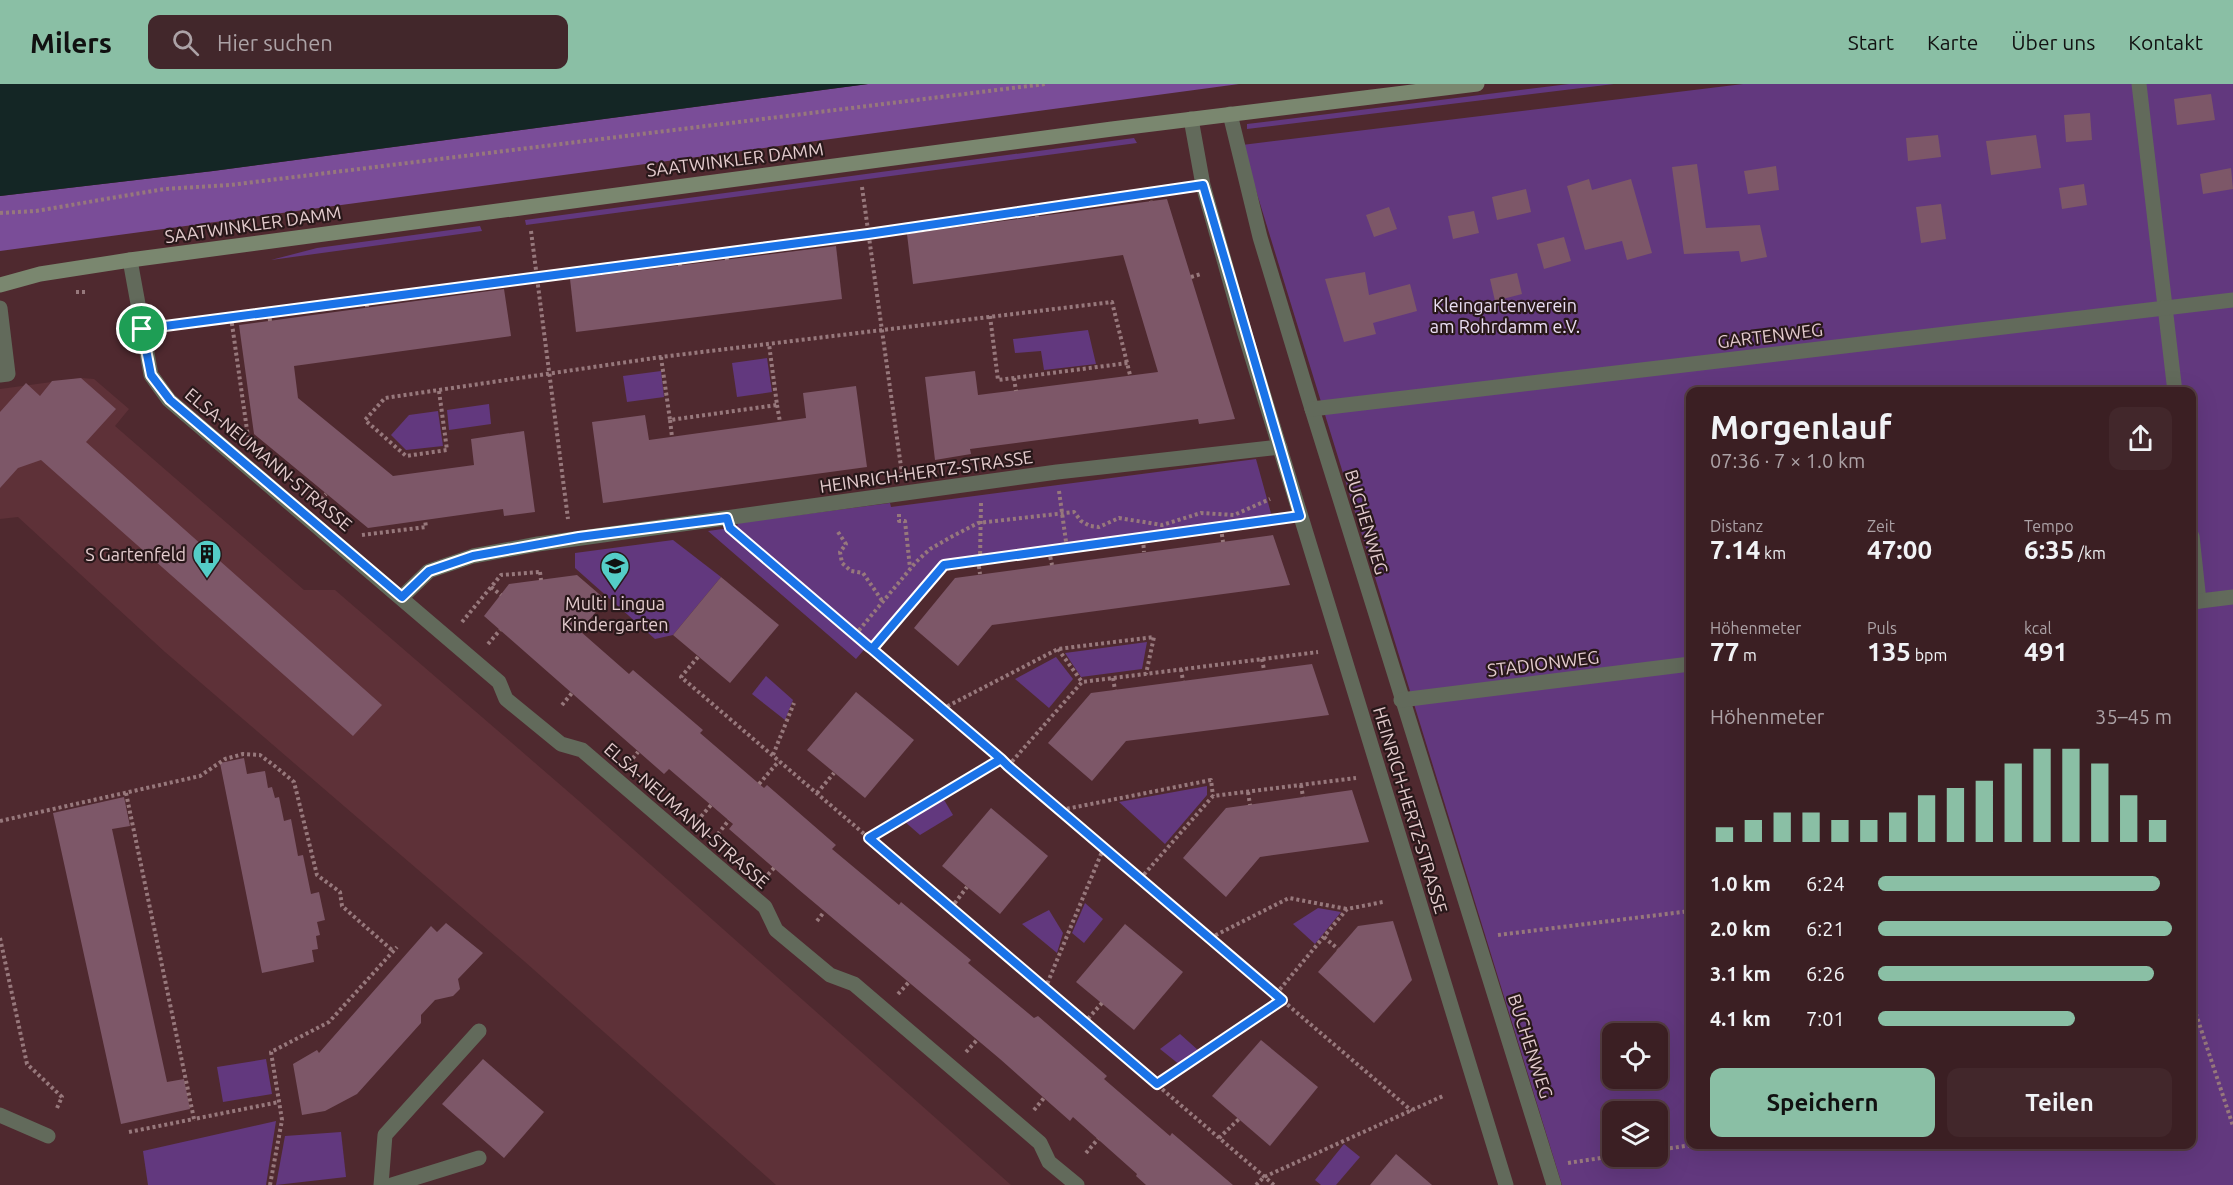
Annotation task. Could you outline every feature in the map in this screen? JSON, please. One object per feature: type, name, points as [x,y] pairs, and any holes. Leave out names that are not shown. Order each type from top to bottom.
[{"type":"main road","name":"SAATWINKLER DAMM","points":[[0,285],[40,274],[130,260],[1191,119],[1477,84]]},
{"type":"street","points":[[2139,84],[2174,387]]},
{"type":"street","name":"BUCHENWEG","points":[[1230,114],[1260,237],[1312,409],[1554,1185]]},
{"type":"street","name":"HEINRICH-HERTZ-STRASSE","points":[[1191,119],[1203,185],[1300,516],[1506,1185]]},
{"type":"street","name":"ELSA-NEUMANN-STRASSE","points":[[130,260],[151,375],[170,400],[499,682],[506,699],[561,744],[582,750],[765,907],[776,930],[830,975],[854,984],[1040,1143],[1049,1162],[1077,1185]]},
{"type":"street","name":"GARTENWEG","points":[[1312,409],[2233,300]]},
{"type":"street","points":[[0,308],[8,374],[0,375]]},
{"type":"street","name":"HEINRICH-HERTZ-STRASSE","points":[[575,538],[1057,472],[1280,447]]},
{"type":"street","points":[[402,597],[429,571],[473,556],[575,538]]},
{"type":"street","points":[[2196,602],[2233,597]]},
{"type":"street","name":"STADIONWEG","points":[[1401,700],[1686,664]]},
{"type":"street","points":[[381,1185],[385,1135],[479,1031]]},
{"type":"street","points":[[0,1115],[48,1136]]},
{"type":"street","points":[[392,1185],[479,1158]]},
{"type":"path","points":[[0,213],[36,211],[164,189],[230,185],[1045,84]]},
{"type":"path","points":[[142,329],[868,234],[1149,195],[1203,185]]},
{"type":"path","points":[[862,187],[902,495],[899,521],[905,521],[910,569]]},
{"type":"path","points":[[1149,195],[1150,201]]},
{"type":"path","points":[[1036,210],[1037,217]]},
{"type":"path","points":[[531,231],[575,538]]},
{"type":"path","points":[[726,252],[727,260]]},
{"type":"path","points":[[679,258],[680,266]]},
{"type":"path","points":[[1191,277],[1201,274]]},
{"type":"path","points":[[366,299],[367,308]]},
{"type":"path","points":[[439,391],[447,450],[406,456],[365,420],[386,398],[661,357],[1112,302],[1130,375]]},
{"type":"path","points":[[269,312],[270,321]]},
{"type":"path","points":[[990,316],[998,380],[1128,363]]},
{"type":"path","points":[[231,317],[248,437]]},
{"type":"path","points":[[769,344],[780,422]]},
{"type":"path","points":[[661,357],[672,437]]},
{"type":"path","points":[[1014,378],[1016,391]]},
{"type":"path","points":[[670,420],[777,405]]},
{"type":"path","points":[[1057,472],[1067,549]]},
{"type":"path","points":[[980,574],[981,483]]},
{"type":"path","points":[[321,499],[326,494]]},
{"type":"path","points":[[855,635],[910,569],[930,549],[981,523],[1074,512],[1081,521],[1099,527],[1119,518],[1162,525],[1201,513],[1234,515],[1270,499]]},
{"type":"path","points":[[872,649],[944,565],[1300,516]]},
{"type":"path","points":[[727,518],[730,528],[1412,1111]]},
{"type":"path","points":[[362,535],[426,527],[425,520]]},
{"type":"path","points":[[1221,528],[1223,542]]},
{"type":"path","points":[[838,532],[846,544],[840,552],[842,563],[851,571],[863,573],[883,602]]},
{"type":"path","points":[[1143,539],[1144,552]]},
{"type":"path","points":[[1049,551],[1052,565]]},
{"type":"path","points":[[462,623],[501,575],[540,572]]},
{"type":"path","points":[[491,587],[501,595]]},
{"type":"path","points":[[488,645],[500,630]]},
{"type":"path","points":[[942,709],[1058,649],[1154,637],[1146,674]]},
{"type":"path","points":[[1058,649],[1082,682]]},
{"type":"path","points":[[1008,766],[1082,682],[1318,652]]},
{"type":"path","points":[[698,657],[681,677],[1274,1185]]},
{"type":"path","points":[[1262,658],[1264,670]]},
{"type":"path","points":[[1181,669],[1183,681]]},
{"type":"path","points":[[1113,678],[1115,690]]},
{"type":"path","points":[[562,705],[572,693]]},
{"type":"path","points":[[773,756],[794,703]]},
{"type":"path","points":[[629,763],[638,752]]},
{"type":"path","points":[[0,820],[200,776],[225,759],[243,754],[260,755],[294,782],[317,875],[340,892],[342,906],[393,951]]},
{"type":"path","points":[[869,838],[1001,759]]},
{"type":"path","points":[[759,784],[779,761]]},
{"type":"path","points":[[817,793],[834,772]]},
{"type":"path","points":[[1140,879],[1213,796],[1356,778]]},
{"type":"path","points":[[1060,810],[1211,780],[1213,796]]},
{"type":"path","points":[[1301,785],[1303,797]]},
{"type":"path","points":[[1248,792],[1250,805]]},
{"type":"path","points":[[126,793],[194,1119]]},
{"type":"path","points":[[697,822],[711,805]]},
{"type":"path","points":[[1046,989],[1104,847]]},
{"type":"path","points":[[763,880],[774,868]]},
{"type":"path","points":[[951,908],[967,887]]},
{"type":"path","points":[[1210,938],[1289,897],[1347,909],[1383,902]]},
{"type":"path","points":[[1276,994],[1347,909]]},
{"type":"path","points":[[817,921],[824,912]]},
{"type":"path","points":[[1476,938],[1686,912]]},
{"type":"path","points":[[0,938],[27,1064],[62,1097],[57,1107]]},
{"type":"path","points":[[1324,938],[1338,949]]},
{"type":"path","points":[[270,1185],[282,1120],[271,1052],[329,1022],[397,947]]},
{"type":"path","points":[[898,994],[909,982]]},
{"type":"path","points":[[1157,1084],[1282,1000]]},
{"type":"path","points":[[1084,1023],[1102,1003]]},
{"type":"path","points":[[2196,1014],[2233,1126]]},
{"type":"path","points":[[966,1052],[977,1040]]},
{"type":"path","points":[[1256,1185],[1264,1177],[1443,1096]]},
{"type":"path","points":[[1034,1110],[1044,1098]]},
{"type":"path","points":[[129,1132],[279,1102]]},
{"type":"path","points":[[1220,1138],[1239,1119]]},
{"type":"path","points":[[1086,1154],[1098,1139]]},
{"type":"path","points":[[1668,1149],[1686,1146]]},
{"type":"path","points":[[1548,1166],[1602,1158]]},
{"type":"shaded area","points":[[0,84],[868,84],[213,171],[0,196]]},
{"type":"shaded area","points":[[868,84],[1239,84],[0,251],[0,196],[213,171]]},
{"type":"shaded area","points":[[81,378],[94,379],[129,409],[115,426],[304,590],[335,590],[579,801],[1011,1185],[776,1185],[524,961],[165,652],[18,517],[0,519],[0,389]]},
{"type":"green space","points":[[1569,84],[1614,84],[1247,129],[1247,124]]},
{"type":"green space","name":"Kleingartenverein am Rohrdamm e.V.","points":[[1743,84],[2233,84],[2233,1185],[1562,1185],[1242,145]]},
{"type":"green space","points":[[1134,138],[1137,143],[526,225],[525,220]]},
{"type":"green space","points":[[480,226],[482,231],[271,260],[317,248]]},
{"type":"green space","points":[[1088,330],[1096,364],[1044,370],[1041,351],[1015,353],[1013,339]]},
{"type":"green space","points":[[767,358],[772,392],[737,397],[732,363]]},
{"type":"green space","points":[[661,371],[664,397],[627,402],[623,376]]},
{"type":"green space","points":[[489,404],[491,424],[449,430],[447,410]]},
{"type":"green space","points":[[438,411],[443,446],[406,450],[391,435],[409,415]]},
{"type":"green space","points":[[1256,459],[1272,517],[940,562],[856,659],[708,531],[737,527],[738,523],[890,503],[891,507]]},
{"type":"green space","name":"Multi Lingua Kindergarten","points":[[673,540],[721,577],[673,635],[655,639],[575,568],[575,553]]},
{"type":"green space","points":[[1147,642],[1142,669],[1081,677],[1065,653]]},
{"type":"green space","points":[[1056,657],[1073,679],[1049,708],[1015,679]]},
{"type":"green space","points":[[766,676],[793,700],[785,720],[752,694]]},
{"type":"green space","points":[[1207,786],[1207,795],[1165,844],[1119,802]]},
{"type":"green space","points":[[943,798],[953,815],[920,835],[904,821]]},
{"type":"green space","points":[[1085,903],[1103,919],[1084,943],[1072,933]]},
{"type":"green space","points":[[1318,908],[1341,912],[1315,944],[1293,924]]},
{"type":"green space","points":[[1049,910],[1063,933],[1057,953],[1022,924]]},
{"type":"green space","points":[[1180,1034],[1199,1051],[1180,1065],[1160,1049]]},
{"type":"green space","points":[[266,1059],[272,1094],[223,1102],[217,1067]]},
{"type":"green space","points":[[276,1121],[266,1185],[148,1185],[143,1151]]},
{"type":"green space","points":[[341,1132],[346,1177],[276,1185],[285,1136]]},
{"type":"green space","points":[[1344,1144],[1360,1157],[1336,1185],[1321,1185],[1315,1180]]},
{"type":"building","points":[[2211,94],[2215,120],[2177,125],[2174,99]]},
{"type":"building","points":[[2090,113],[2092,140],[2066,142],[2064,115]]},
{"type":"building","points":[[1938,135],[1941,157],[1908,161],[1906,138]]},
{"type":"building","points":[[2036,135],[2041,168],[1991,175],[1986,141]]},
{"type":"building","points":[[1697,164],[1706,228],[1760,225],[1767,257],[1741,262],[1739,251],[1684,254],[1672,167]]},
{"type":"building","points":[[1776,166],[1779,190],[1748,194],[1744,171]]},
{"type":"building","points":[[2231,168],[2233,189],[2203,194],[2200,174]]},
{"type":"building","points":[[1589,179],[1592,190],[1631,179],[1652,253],[1627,260],[1622,241],[1585,250],[1567,186]]},
{"type":"building","points":[[2084,184],[2087,205],[2062,209],[2059,188]]},
{"type":"building","points":[[1526,189],[1531,212],[1497,220],[1492,197]]},
{"type":"building","points":[[1167,199],[1235,419],[1199,424],[1198,419],[970,449],[971,454],[935,460],[925,377],[975,371],[978,395],[1158,372],[1123,255],[913,284],[907,234]]},
{"type":"building","points":[[1941,204],[1946,239],[1921,243],[1916,207]]},
{"type":"building","points":[[1389,207],[1397,229],[1374,237],[1366,215]]},
{"type":"building","points":[[1474,211],[1479,233],[1453,239],[1448,216]]},
{"type":"building","points":[[1564,237],[1571,261],[1544,269],[1537,244]]},
{"type":"building","points":[[836,246],[842,299],[576,332],[570,279]]},
{"type":"building","points":[[1365,272],[1369,295],[1410,284],[1417,311],[1373,323],[1376,334],[1344,342],[1325,279]]},
{"type":"building","points":[[1517,273],[1522,294],[1495,301],[1490,279]]},
{"type":"building","points":[[504,289],[511,336],[294,366],[298,398],[393,476],[474,465],[471,439],[524,431],[535,512],[504,516],[503,509],[368,528],[254,434],[239,325]]},
{"type":"building","name":"S Gartenfeld","points":[[81,378],[116,409],[86,442],[382,705],[353,736],[41,460],[18,468],[0,488],[0,412],[26,383],[40,396],[52,381]]},
{"type":"building","points":[[856,386],[867,467],[603,503],[592,422],[645,415],[649,440],[806,418],[803,393]]},
{"type":"building","points":[[1273,535],[1290,585],[992,625],[958,666],[914,628],[955,578]]},
{"type":"building","points":[[577,575],[606,600],[580,631],[629,674],[633,670],[703,730],[700,733],[764,788],[767,785],[836,845],[832,849],[899,905],[901,902],[971,960],[968,963],[1034,1018],[1038,1016],[1107,1076],[1104,1079],[1170,1136],[1172,1133],[1233,1185],[1146,1185],[1136,1176],[1137,1174],[1073,1117],[1070,1121],[729,829],[733,824],[669,769],[664,774],[484,616],[509,584]]},
{"type":"building","points":[[721,577],[779,625],[730,683],[673,635]]},
{"type":"building","points":[[1312,664],[1329,715],[1126,741],[1092,781],[1048,743],[1091,693]]},
{"type":"building","points":[[856,692],[914,740],[865,798],[807,750]]},
{"type":"building","points":[[244,758],[247,774],[265,771],[268,788],[272,787],[275,798],[279,797],[284,821],[291,819],[298,856],[303,855],[311,894],[319,892],[325,920],[317,922],[320,935],[316,936],[318,949],[312,950],[314,962],[262,973],[220,763]]},
{"type":"building","points":[[1352,790],[1369,842],[1260,857],[1226,897],[1183,858],[1226,808]]},
{"type":"building","points":[[124,797],[130,826],[112,829],[167,1082],[184,1079],[190,1109],[121,1124],[53,813]]},
{"type":"building","points":[[991,808],[1048,856],[1000,914],[942,866]]},
{"type":"building","points":[[1393,921],[1412,980],[1374,1023],[1318,972],[1358,926]]},
{"type":"building","points":[[446,923],[483,953],[458,979],[460,989],[453,996],[435,1000],[421,1015],[421,1023],[357,1094],[325,1111],[302,1115],[293,1064],[317,1050],[319,1053],[431,926],[437,932]]},
{"type":"building","points":[[1125,924],[1183,972],[1134,1030],[1076,982]]},
{"type":"building","points":[[1261,1040],[1318,1087],[1270,1146],[1212,1096]]},
{"type":"building","points":[[483,1059],[544,1112],[504,1158],[442,1104]]},
{"type":"building","points":[[1396,1154],[1432,1185],[1370,1185]]},
{"type":"place","name":"S Gartenfeld","points":[[207,580]]},
{"type":"place","name":"Multi Lingua Kindergarten","points":[[615,592]]},
{"type":"route","points":[[142,329],[151,375],[170,400],[402,597],[429,571],[473,556],[579,537],[727,518],[730,528],[868,646],[1001,759],[1008,766],[1104,847],[1282,1000],[1157,1084],[869,838],[1001,759],[872,649],[944,565],[1277,521],[1300,516],[1203,185],[1175,191],[868,234],[142,329]]}]
